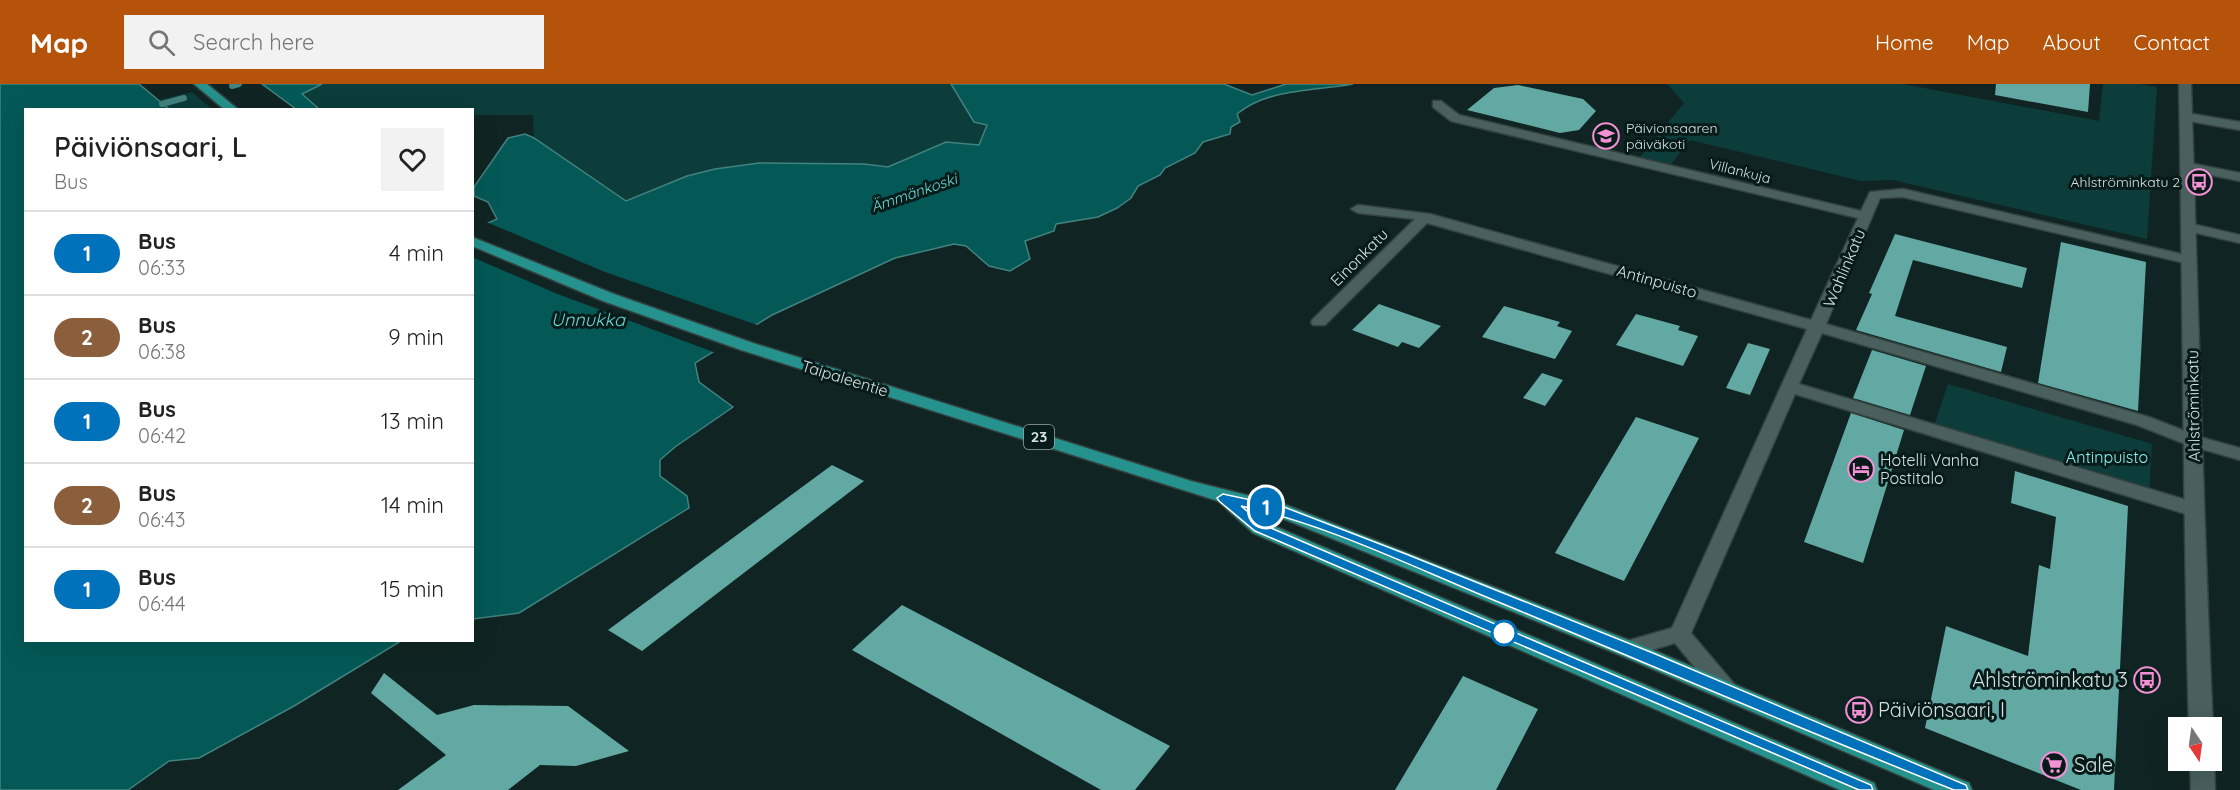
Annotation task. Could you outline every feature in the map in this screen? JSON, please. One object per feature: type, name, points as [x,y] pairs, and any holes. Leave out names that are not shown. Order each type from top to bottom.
[{"type":"highway","points":[[200,84],[230,108]]},
{"type":"highway","name":"Taipaleentie","points":[[474,242],[657,316],[742,345],[1109,458],[1223,498],[1279,510],[1628,649],[1960,790]]},
{"type":"highway","name":"Taipaleentie","points":[[1223,498],[1260,528],[1865,790]]},
{"type":"street","name":"Ahlströminkatu","points":[[2186,84],[2190,167],[2188,227],[2194,441],[2193,509],[2201,717]]},
{"type":"street","name":"Villankuja","points":[[1437,104],[1455,118],[1866,216]]},
{"type":"street","points":[[2187,117],[2240,126]]},
{"type":"street","points":[[2190,167],[2240,177]]},
{"type":"street","name":"Wahlinkatu","points":[[1680,634],[1818,328],[1875,195],[1903,193],[2189,260]]},
{"type":"street","name":"Antinpuisto","points":[[1358,209],[1396,211],[1425,217],[2143,421],[2194,441],[2240,454]]},
{"type":"street","name":"Einonkatu","points":[[1318,322],[1425,217]]},
{"type":"street","points":[[2188,227],[2240,239]]},
{"type":"street","points":[[1790,387],[2193,509]]},
{"type":"street","points":[[1628,649],[1680,634],[1727,690]]},
{"type":"street","points":[[2202,771],[2203,790]]},
{"type":"green space","points":[[322,84],[951,84],[974,122],[987,125],[979,145],[946,142],[888,167],[864,164],[759,163],[715,169],[687,176],[626,201],[534,138],[533,115],[474,115],[474,108],[318,108],[302,94]]},
{"type":"green space","points":[[1667,84],[1903,84],[2099,121],[2103,84],[2139,84],[2157,87],[2147,239],[1893,180],[1861,181],[1690,140],[1671,164],[1640,157],[1684,103]]},
{"type":"green space","points":[[192,92],[211,108],[168,108],[158,100]]},
{"type":"green space","name":"Antinpuisto","points":[[1948,384],[2152,444],[2149,496],[1933,429]]},
{"type":"water","points":[[0,84],[139,84],[168,108],[24,108],[24,642],[399,642],[294,706],[199,758],[169,761],[128,790],[0,790]]},
{"type":"water","points":[[262,84],[322,84],[302,94],[318,108],[295,108]]},
{"type":"water","points":[[951,84],[1224,84],[1252,95],[1286,84],[1353,84],[1278,95],[1249,106],[1237,114],[1240,122],[1231,127],[1230,134],[1203,142],[1195,153],[1165,168],[1160,175],[1138,186],[1131,198],[1117,208],[1098,217],[1056,224],[1054,231],[1025,241],[1030,259],[1010,271],[989,266],[966,246],[954,244],[895,258],[772,315],[695,363],[699,382],[733,407],[660,460],[660,476],[687,496],[689,508],[519,613],[474,619],[474,229],[497,219],[488,202],[474,196],[474,187],[508,138],[525,134],[534,138],[626,201],[687,176],[715,169],[759,163],[864,164],[888,167],[946,142],[979,145],[987,125],[974,122]]},
{"type":"pier","points":[[484,221],[605,272],[760,326],[716,353],[555,293],[474,258],[474,226]]},
{"type":"building","points":[[1996,84],[2090,84],[2088,112],[1995,95]]},
{"type":"building","points":[[1518,85],[1583,99],[1596,111],[1579,130],[1560,133],[1467,110],[1494,88]]},
{"type":"building","points":[[1895,234],[2027,268],[2022,288],[1913,260],[1895,316],[2007,347],[2001,372],[1856,330],[1872,294],[1869,293]]},
{"type":"building","points":[[2061,242],[2146,262],[2138,411],[2038,383]]},
{"type":"building","points":[[1379,304],[1441,326],[1419,348],[1402,342],[1398,347],[1352,330]]},
{"type":"building","points":[[1504,306],[1560,322],[1557,326],[1572,331],[1555,359],[1482,337]]},
{"type":"building","points":[[1636,314],[1680,326],[1678,330],[1698,336],[1683,366],[1616,345]]},
{"type":"building","points":[[1748,343],[1770,349],[1750,395],[1726,388]]},
{"type":"building","points":[[1872,350],[1926,366],[1910,415],[1853,398]]},
{"type":"building","points":[[1542,373],[1563,380],[1545,406],[1523,398]]},
{"type":"building","points":[[1851,413],[1904,430],[1863,563],[1804,542]]},
{"type":"building","points":[[1636,417],[1699,438],[1624,581],[1555,553]]},
{"type":"building","points":[[832,465],[864,481],[642,651],[608,630]]},
{"type":"building","points":[[2015,471],[2128,506],[2114,790],[2081,790],[1925,728],[1946,626],[2028,656],[2039,565],[2050,569],[2056,517],[2011,503]]},
{"type":"building","points":[[902,605],[1170,746],[1135,790],[1101,790],[852,650]]},
{"type":"building","points":[[384,673],[437,715],[474,705],[568,706],[629,751],[576,766],[540,765],[508,790],[398,790],[446,755],[371,693]]},
{"type":"building","points":[[1463,676],[1538,709],[1496,790],[1395,790]]},
{"type":"waterway","points":[[232,86],[239,84]]},
{"type":"waterway","points":[[162,104],[184,98]]},
{"type":"bus line","name":"1","points":[[1865,790],[1260,528],[1223,498],[1279,510],[1401,557],[1648,657],[1960,790]]},
{"type":"place","name":"Päivionsaaren päiväkoti","points":[[1606,136]]},
{"type":"place","name":"Ahlströminkatu 2","points":[[2199,182]]},
{"type":"place","name":"Hotelli Vanha Postitalo","points":[[1861,469]]},
{"type":"place","name":"Ahlströminkatu 3","points":[[2147,680]]},
{"type":"place","name":"Päiviönsaari, I","points":[[1859,710]]},
{"type":"place","name":"Sale","points":[[2054,765]]},
{"type":"water label","name":"Ämmänkoski","points":[[914,193]]},
{"type":"water label","name":"Unnukka","points":[[588,320]]}]
